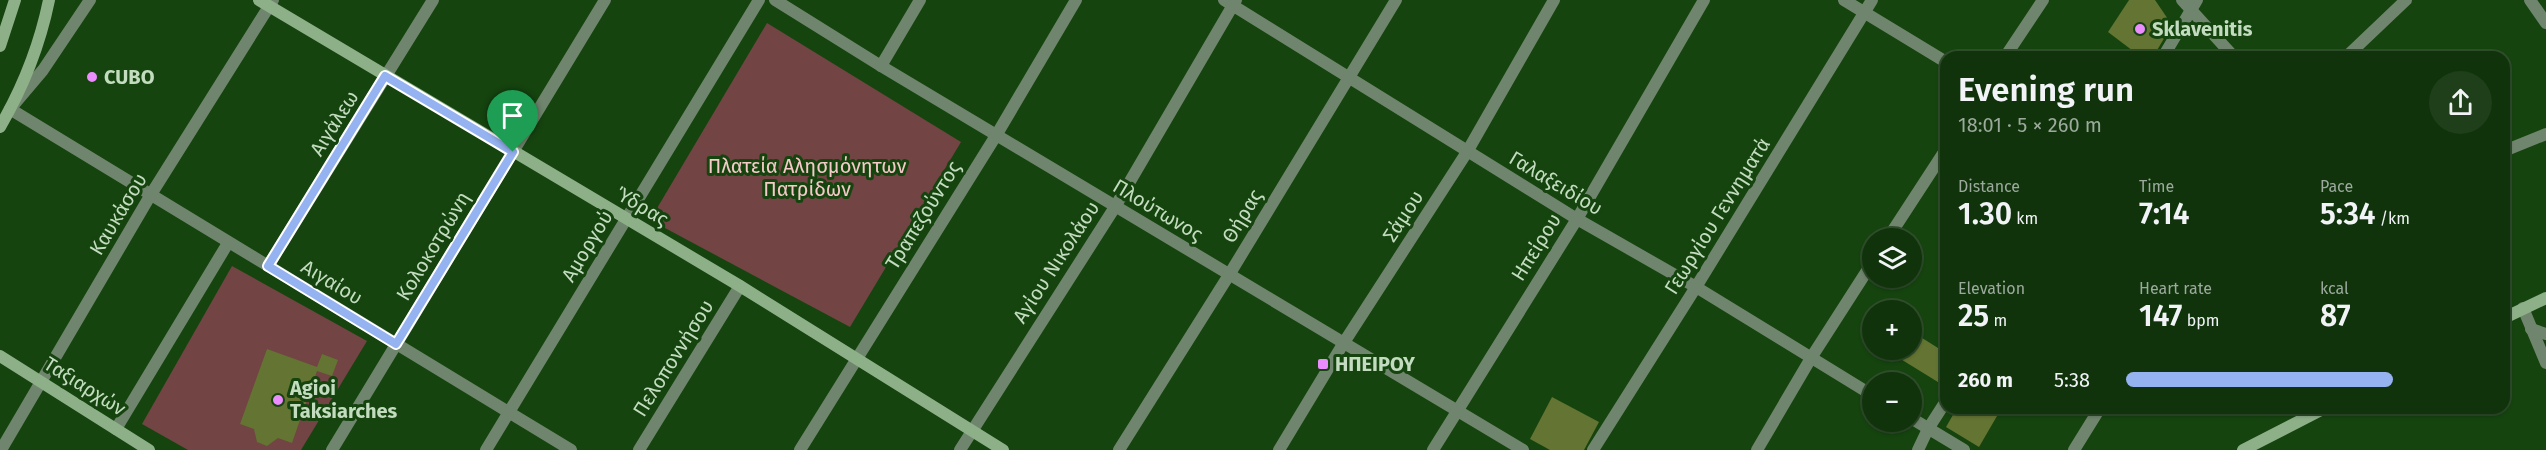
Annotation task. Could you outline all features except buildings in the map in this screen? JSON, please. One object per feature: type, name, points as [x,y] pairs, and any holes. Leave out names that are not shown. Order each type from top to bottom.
[{"type":"street","points":[[0,46],[15,0]]},
{"type":"street","points":[[0,127],[10,109],[39,37],[49,0]]},
{"type":"street","points":[[10,109],[43,70],[90,0]]},
{"type":"street","name":"Αιγάλεω","points":[[268,266],[433,0]]},
{"type":"street","name":"Κολοκοτρώνη","points":[[332,450],[605,0]]},
{"type":"street","name":"Αμοργού","points":[[486,450],[759,0]]},
{"type":"street","name":"Πλούτωνος","points":[[775,0],[880,66],[1343,345],[1523,450]]},
{"type":"street","points":[[880,66],[920,0]]},
{"type":"street","name":"Τραπεζούντος","points":[[800,450],[996,134],[1076,0]]},
{"type":"street","name":"Θήρας","points":[[1119,450],[1229,275],[1396,0]]},
{"type":"street","name":"Σάμου","points":[[1279,450],[1343,345],[1467,152],[1554,0]]},
{"type":"street","name":"Ηπείρου","points":[[1433,450],[1577,219],[1704,0]]},
{"type":"street","points":[[1844,0],[1940,58]]},
{"type":"street","name":"Γεωργίου Γεννηματά","points":[[1593,450],[1872,0]]},
{"type":"street","points":[[2009,51],[2043,0]]},
{"type":"street","points":[[2182,0],[2194,6],[2229,51]]},
{"type":"street","points":[[2352,51],[2406,0]]},
{"type":"street","points":[[2530,0],[2546,23]]},
{"type":"street","name":"Ύδρας","points":[[267,2],[385,76],[740,286],[1003,450]]},
{"type":"street","name":"Καυκάσου","points":[[1,450],[267,2]]},
{"type":"street","name":"Γαλαξειδίου","points":[[1231,2],[1467,152],[1577,219],[1696,287],[1862,389]]},
{"type":"street","name":"Αγίου Νικολάου","points":[[960,450],[1115,207],[1231,2]]},
{"type":"street","points":[[2167,51],[2194,6]]},
{"type":"street","name":"Αιγαίου","points":[[10,109],[572,450]]},
{"type":"street","points":[[2510,149],[2546,134]]},
{"type":"street","points":[[1895,228],[1940,158]]},
{"type":"street","points":[[116,429],[228,243]]},
{"type":"street","points":[[1757,450],[1811,358],[1862,279]]},
{"type":"street","name":"Πελοποννήσου","points":[[639,450],[740,286]]},
{"type":"street","points":[[2510,315],[2546,298]]},
{"type":"street","points":[[2523,308],[2546,363]]},
{"type":"street","points":[[2531,329],[2546,334]]},
{"type":"street","name":"Ταξιαρχών","points":[[0,356],[149,450]]},
{"type":"street","points":[[1918,450],[1940,410]]},
{"type":"street","points":[[2074,450],[2096,414]]},
{"type":"street","points":[[2243,450],[2313,414]]},
{"type":"street","points":[[1922,425],[1964,450]]},
{"type":"green space","name":"Πλατεία Αλησμόνητων Πατρίδων","points":[[767,23],[961,142],[850,327],[650,220]]},
{"type":"green space","points":[[232,266],[367,341],[301,450],[188,450],[142,424]]},
{"type":"place","name":"Sklavenitis","points":[[2140,29]]},
{"type":"place","name":"CUBO","points":[[92,77]]},
{"type":"place","name":"ΗΠΕΙΡΟΥ","points":[[1323,364]]},
{"type":"place","name":"Agioi Taksiarches","points":[[278,400]]},
{"type":"route","points":[[385,76],[513,152],[396,344],[268,266],[385,76]]}]
